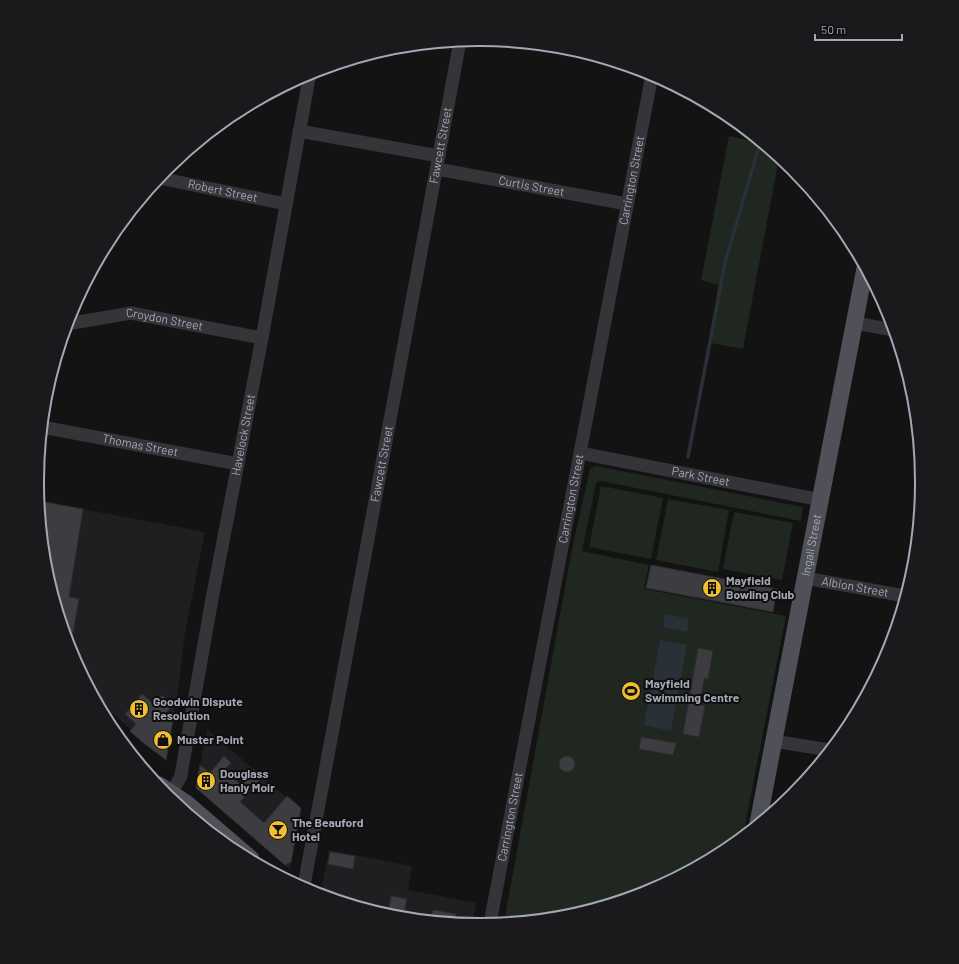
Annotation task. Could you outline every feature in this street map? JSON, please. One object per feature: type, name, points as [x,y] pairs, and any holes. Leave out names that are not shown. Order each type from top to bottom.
[{"type":"main road","name":"Ingall Street","points":[[759,816],[821,500],[863,275]]},
{"type":"main road","points":[[185,803],[218,831]]},
{"type":"street","name":"Fawcett Street","points":[[305,881],[459,47]]},
{"type":"street","name":"Havelock Street","points":[[170,788],[181,776],[212,599],[262,338],[308,82]]},
{"type":"street","name":"Carrington Street","points":[[491,918],[627,204],[652,82]]},
{"type":"street","name":"Curtis Street","points":[[299,131],[627,204]]},
{"type":"street","name":"Robert Street","points":[[167,180],[286,204]]},
{"type":"street","name":"Croydon Street","points":[[74,323],[131,313],[262,338]]},
{"type":"street","points":[[854,323],[887,329]]},
{"type":"street","name":"Thomas Street","points":[[48,428],[238,464]]},
{"type":"street","name":"Park Street","points":[[580,454],[821,500]]},
{"type":"street","name":"Albion Street","points":[[805,578],[900,595]]},
{"type":"street","points":[[774,741],[823,749]]},
{"type":"shaded area","points":[[729,136],[750,141],[778,165],[743,349],[711,343],[718,285],[701,280]]},
{"type":"shaded area","points":[[596,466],[803,507],[801,521],[601,481],[596,483],[582,551],[649,565],[644,589],[786,616],[744,828],[672,873],[619,894],[592,903],[564,909],[505,917],[572,549],[590,469]]},
{"type":"shaded area","points":[[601,486],[663,498],[651,559],[589,547]]},
{"type":"shaded area","points":[[668,499],[729,510],[718,572],[656,560]]},
{"type":"shaded area","points":[[45,502],[205,532],[185,633],[178,691],[166,760],[108,710],[89,675],[77,649],[59,595],[52,567]]},
{"type":"shaded area","points":[[734,512],[793,523],[782,580],[723,569]]},
{"type":"shaded area","points":[[665,614],[689,619],[687,632],[663,627]]},
{"type":"shaded area","points":[[660,640],[687,645],[671,731],[644,725]]},
{"type":"shaded area","points":[[207,729],[301,810],[290,870],[196,788]]},
{"type":"shaded area","points":[[329,850],[412,866],[408,890],[476,903],[473,918],[451,917],[423,914],[367,903],[322,887]]},
{"type":"building","points":[[45,502],[83,509],[69,597],[79,599],[72,636],[52,567]]},
{"type":"building","name":"Mayfield Bowling Club","points":[[651,565],[777,589],[773,612],[646,588]]},
{"type":"building","points":[[698,648],[713,651],[708,679],[704,678],[700,705],[705,705],[699,737],[683,734]]},
{"type":"building","points":[[142,694],[154,704],[162,695],[173,705],[161,719],[173,720],[166,760],[130,731],[136,724],[125,714]]},
{"type":"building","points":[[641,737],[676,743],[673,755],[639,749]]},
{"type":"building","points":[[224,756],[231,763],[224,770],[240,784],[254,769],[262,777],[240,802],[264,823],[287,796],[301,808],[291,862],[285,865],[196,788],[200,765],[210,773]]},
{"type":"building","points":[[564,756],[570,756],[575,761],[573,770],[570,772],[564,772],[559,767],[559,761]]},
{"type":"building","points":[[330,852],[355,856],[353,869],[328,864]]},
{"type":"building","points":[[391,896],[407,899],[404,911],[389,908]]},
{"type":"building","points":[[433,910],[456,914],[456,917],[432,915]]},
{"type":"waterway","points":[[688,457],[725,263],[758,148]]},
{"type":"place","name":"Mayfield Bowling Club","points":[[712,588]]},
{"type":"place","name":"Mayfield Swimming Centre","points":[[631,691]]},
{"type":"place","name":"Goodwin Dispute Resolution","points":[[139,709]]},
{"type":"place","name":"Muster Point","points":[[163,740]]},
{"type":"place","name":"Douglass Hanly Moir","points":[[206,781]]},
{"type":"place","name":"The Beauford Hotel","points":[[278,830]]}]
